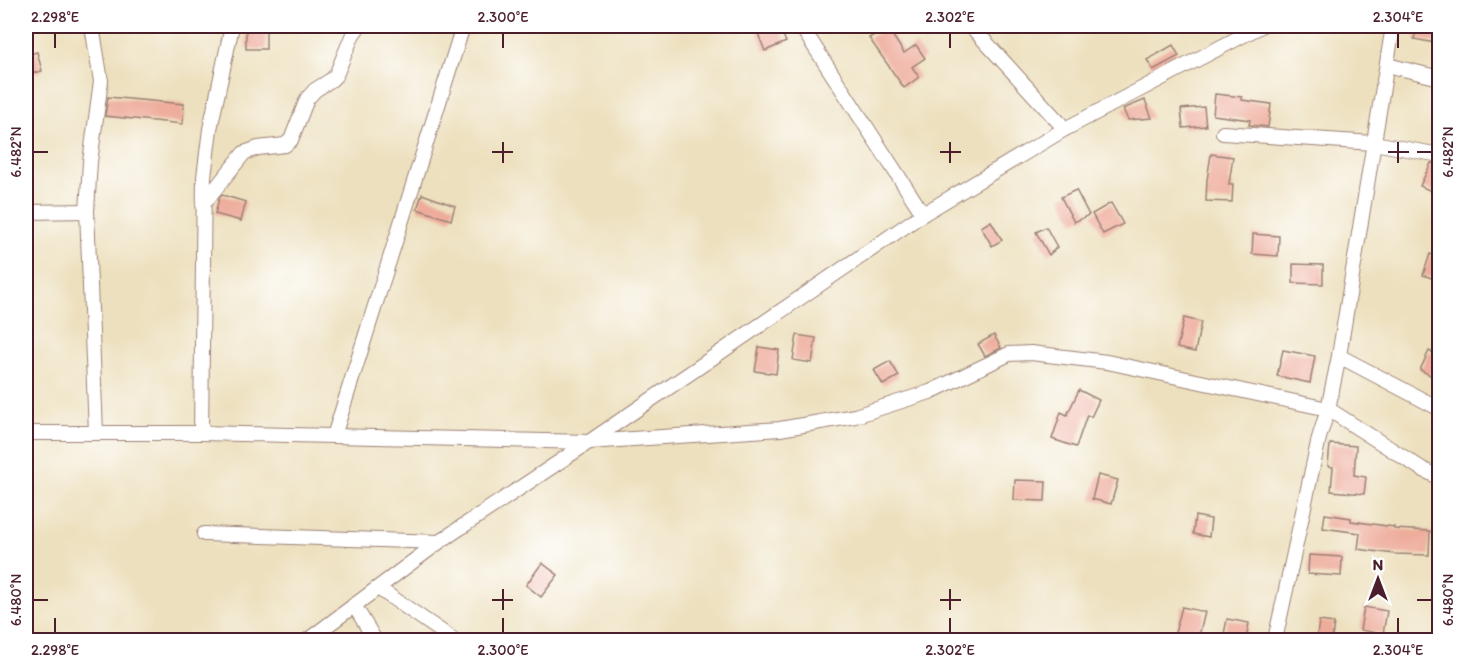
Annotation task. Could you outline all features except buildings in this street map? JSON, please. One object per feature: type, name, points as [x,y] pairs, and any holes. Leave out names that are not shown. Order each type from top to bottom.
[{"type":"street","points":[[92,26],[101,81],[90,162],[87,212],[96,433]]},
{"type":"street","points":[[201,433],[204,177],[210,129],[232,26]]},
{"type":"street","points":[[203,204],[244,153],[258,148],[285,146],[291,140],[307,99],[315,90],[336,75],[352,34],[359,26]]},
{"type":"street","points":[[333,436],[463,26]]},
{"type":"street","points":[[801,26],[923,214]]},
{"type":"street","points":[[971,26],[1065,129]]},
{"type":"street","points":[[308,640],[439,542],[923,214],[1065,129],[1261,26]]},
{"type":"street","points":[[1275,640],[1318,438],[1328,409],[1339,356],[1393,26]]},
{"type":"street","points":[[1387,65],[1440,78]]},
{"type":"street","points":[[1223,133],[1374,142],[1440,155]]},
{"type":"street","points":[[26,212],[87,212]]},
{"type":"street","points":[[26,433],[201,433],[589,442],[780,429],[855,416],[930,392],[1010,354],[1031,353],[1107,362],[1328,409],[1440,478]]},
{"type":"street","points":[[1339,356],[1440,409]]},
{"type":"street","points":[[204,534],[439,542]]},
{"type":"street","points":[[378,588],[454,640]]},
{"type":"street","points":[[354,605],[375,640]]}]
